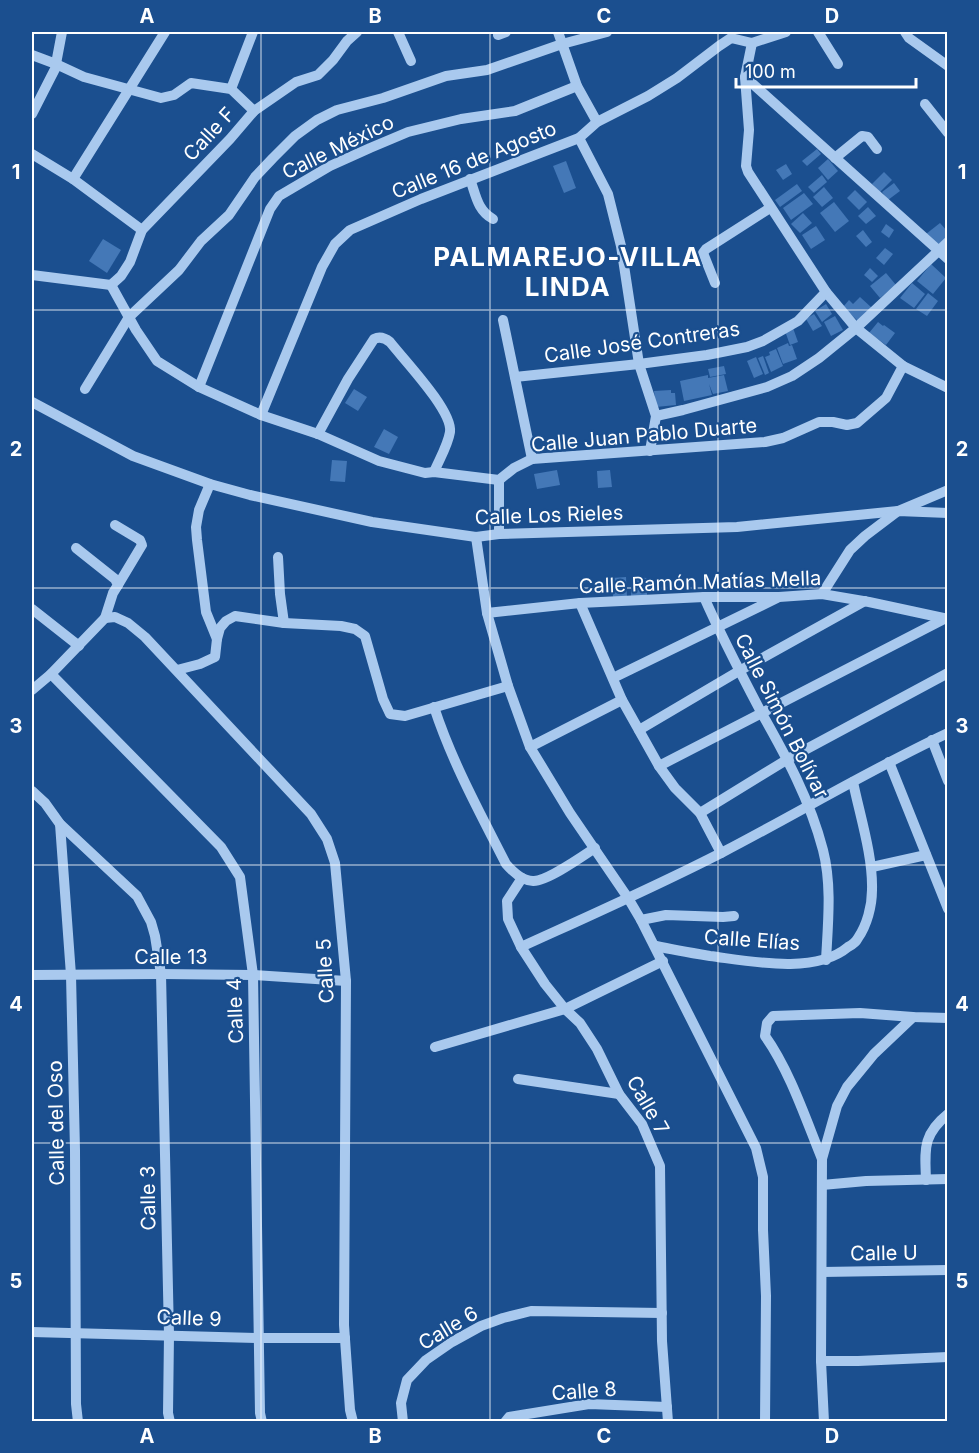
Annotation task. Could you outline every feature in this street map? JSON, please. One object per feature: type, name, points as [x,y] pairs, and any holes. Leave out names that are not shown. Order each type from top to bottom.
[{"type":"street","points":[[32,114],[55,69],[62,32]]},
{"type":"street","points":[[73,178],[165,32]]},
{"type":"street","points":[[231,89],[253,32]]},
{"type":"street","name":"Calle F","points":[[111,285],[121,276],[130,262],[142,230],[254,111],[296,82],[318,75],[357,32]]},
{"type":"street","points":[[398,32],[411,61]]},
{"type":"street","points":[[558,32],[577,86],[597,122]]},
{"type":"street","points":[[85,388],[129,317],[179,270],[201,241],[230,215],[255,177],[273,158],[295,136],[317,120],[337,110],[383,99],[446,76],[487,70],[562,44],[607,32]]},
{"type":"street","name":"Calle 16 de Agosto","points":[[261,415],[322,267],[335,244],[350,231],[470,179],[579,138],[597,122],[677,78],[731,38],[752,43],[786,32]]},
{"type":"street","points":[[818,32],[838,64]]},
{"type":"street","points":[[905,32],[909,38],[947,65]]},
{"type":"street","points":[[752,43],[745,77],[749,133],[746,170],[826,292],[856,328],[903,366],[948,388]]},
{"type":"street","points":[[32,55],[84,77],[161,98],[174,94],[191,82],[231,89],[254,111]]},
{"type":"street","points":[[745,77],[948,259]]},
{"type":"street","name":"Calle México","points":[[199,387],[270,208],[279,196],[330,166],[408,132],[461,119],[515,111],[577,86]]},
{"type":"street","points":[[925,104],[948,133]]},
{"type":"street","points":[[835,158],[862,136],[868,137],[877,148]]},
{"type":"street","points":[[579,138],[608,194],[621,246],[639,364],[656,416],[650,451]]},
{"type":"street","points":[[32,154],[73,178],[142,230]]},
{"type":"street","points":[[470,179],[480,207],[493,219]]},
{"type":"street","points":[[714,283],[703,253],[770,208]]},
{"type":"street","points":[[656,416],[767,387],[792,376],[856,328],[948,242]]},
{"type":"street","points":[[32,275],[111,285],[158,361],[199,387],[261,415],[318,434],[379,461],[425,473],[434,472],[499,480],[499,534]]},
{"type":"street","name":"Calle José Contreras","points":[[515,377],[639,364],[747,347],[763,341],[798,321],[826,292]]},
{"type":"street","points":[[503,320],[532,459]]},
{"type":"street","points":[[318,434],[348,379],[374,339],[381,337],[390,342],[434,396],[450,425],[450,434],[434,472]]},
{"type":"street","name":"Calle Juan Pablo Duarte","points":[[499,480],[514,468],[532,459],[765,442],[783,438],[819,422],[847,425],[856,423],[886,398],[903,366]]},
{"type":"street","name":"Calle Los Rieles","points":[[32,402],[133,456],[210,484],[372,522],[476,537],[499,534],[737,527],[898,511],[948,513]]},
{"type":"street","points":[[210,484],[199,510],[196,527],[206,612],[217,639]]},
{"type":"street","points":[[822,594],[850,550],[865,536],[898,511],[948,490]]},
{"type":"street","points":[[32,690],[51,674],[105,618],[113,593],[142,544],[140,540],[115,525]]},
{"type":"street","points":[[476,537],[487,613],[508,686],[530,747],[570,813],[628,898],[656,946],[756,1148],[763,1177],[766,1296],[765,1422]]},
{"type":"street","points":[[76,548],[115,579],[118,585]]},
{"type":"street","points":[[278,557],[284,623]]},
{"type":"street","name":"Calle Ramón Matías Mella","points":[[487,613],[580,603],[822,594],[946,619]]},
{"type":"street","name":"Calle Simón Bolívar","points":[[704,597],[739,670],[788,759],[808,806],[823,851],[828,880],[829,914],[826,960]]},
{"type":"street","points":[[613,678],[779,597]]},
{"type":"street","points":[[639,730],[739,670],[865,601]]},
{"type":"street","points":[[580,603],[622,700],[659,766],[675,788],[700,813],[721,853]]},
{"type":"street","points":[[32,609],[79,646]]},
{"type":"street","name":"Calle 5","points":[[105,618],[115,616],[128,623],[177,670],[311,814],[327,839],[335,862],[346,981],[344,1325],[350,1410],[353,1422]]},
{"type":"street","points":[[177,670],[215,657],[220,628],[235,616],[355,629],[365,636],[383,699],[390,714],[405,716],[508,686]]},
{"type":"street","points":[[659,766],[946,619]]},
{"type":"street","points":[[700,813],[788,759],[948,673]]},
{"type":"street","name":"Calle 4","points":[[51,674],[221,847],[240,877],[253,975],[258,1338],[262,1422]]},
{"type":"street","points":[[530,747],[622,700]]},
{"type":"street","points":[[434,707],[443,735],[506,864],[513,873],[534,882],[546,878],[595,848]]},
{"type":"street","points":[[521,947],[721,853],[889,762],[948,733]]},
{"type":"street","points":[[932,740],[948,781]]},
{"type":"street","points":[[889,762],[948,909]]},
{"type":"street","name":"Calle Elías","points":[[656,946],[742,961],[796,964],[826,960],[845,950],[858,939],[871,906],[872,891],[872,867],[852,782]]},
{"type":"street","name":"Calle 3","points":[[32,790],[60,824],[137,896],[151,922],[155,936],[161,974],[169,1335],[168,1413],[170,1422]]},
{"type":"street","name":"Calle del Oso","points":[[60,824],[71,975],[78,1422]]},
{"type":"street","points":[[872,867],[926,855]]},
{"type":"street","name":"Calle 7","points":[[522,878],[507,901],[508,919],[521,947],[545,984],[565,1009],[580,1023],[597,1049],[619,1094],[642,1124],[660,1166],[662,1341],[668,1422]]},
{"type":"street","points":[[641,920],[666,915],[734,916]]},
{"type":"street","points":[[435,1047],[565,1009],[663,961]]},
{"type":"street","name":"Calle 13","points":[[32,975],[253,975],[346,981]]},
{"type":"street","points":[[822,1160],[787,1075],[774,1048],[765,1036],[767,1023],[773,1016],[860,1013],[948,1018]]},
{"type":"street","points":[[824,1422],[821,1360],[822,1160],[837,1106],[847,1087],[874,1054],[913,1017]]},
{"type":"street","points":[[518,1079],[619,1094]]},
{"type":"street","points":[[926,1180],[925,1153],[930,1132],[948,1114]]},
{"type":"street","points":[[822,1185],[866,1181],[948,1179]]},
{"type":"street","name":"Calle U","points":[[822,1272],[948,1270]]},
{"type":"street","name":"Calle 6","points":[[403,1422],[401,1403],[407,1380],[426,1360],[481,1326],[531,1311],[662,1313]]},
{"type":"street","name":"Calle 9","points":[[32,1332],[345,1338]]},
{"type":"street","points":[[821,1360],[858,1361],[948,1357]]},
{"type":"street","name":"Calle 8","points":[[505,1422],[509,1418],[589,1404],[667,1407]]},
{"type":"building","points":[[817,149],[821,154],[807,166],[802,161]]},
{"type":"building","points":[[828,159],[838,171],[828,180],[818,168]]},
{"type":"building","points":[[566,161],[576,188],[564,193],[553,166]]},
{"type":"building","points":[[786,164],[792,174],[783,180],[776,170]]},
{"type":"building","points":[[884,172],[892,180],[880,192],[872,184]]},
{"type":"building","points":[[822,175],[827,182],[814,193],[808,187]]},
{"type":"building","points":[[894,183],[900,191],[888,200],[882,192]]},
{"type":"building","points":[[797,184],[802,191],[780,207],[775,200]]},
{"type":"building","points":[[824,187],[833,198],[822,207],[813,197]]},
{"type":"building","points":[[855,190],[867,202],[859,210],[847,198]]},
{"type":"building","points":[[804,193],[813,204],[791,220],[783,208]]},
{"type":"building","points":[[834,202],[849,221],[835,232],[820,213]]},
{"type":"building","points":[[868,207],[876,216],[866,224],[858,216]]},
{"type":"building","points":[[803,213],[812,223],[800,233],[791,224]]},
{"type":"building","points":[[940,223],[948,232],[948,237],[936,246],[926,234]]},
{"type":"building","points":[[886,224],[894,230],[889,238],[881,232]]},
{"type":"building","points":[[816,226],[825,240],[811,249],[802,235]]},
{"type":"building","points":[[863,230],[872,242],[866,247],[856,236]]},
{"type":"building","points":[[103,239],[121,250],[107,273],[89,261]]},
{"type":"building","points":[[885,248],[893,254],[884,265],[876,258]]},
{"type":"building","points":[[931,264],[946,278],[933,294],[917,281]]},
{"type":"building","points":[[870,268],[878,276],[872,282],[864,275]]},
{"type":"building","points":[[886,273],[896,285],[880,298],[870,286]]},
{"type":"building","points":[[912,283],[925,294],[914,308],[900,298]]},
{"type":"building","points":[[928,293],[938,301],[927,316],[916,309]]},
{"type":"building","points":[[860,297],[872,308],[859,322],[843,307],[849,300],[853,304]]},
{"type":"building","points":[[826,304],[832,314],[822,322],[815,311]]},
{"type":"building","points":[[814,314],[822,326],[813,331],[806,319]]},
{"type":"building","points":[[835,316],[843,330],[831,336],[824,322]]},
{"type":"building","points":[[878,322],[895,333],[886,345],[869,333]]},
{"type":"building","points":[[793,328],[798,342],[790,345],[785,331]]},
{"type":"building","points":[[788,343],[789,346],[792,345],[797,359],[783,364],[777,348]]},
{"type":"building","points":[[776,349],[783,366],[771,372],[765,357]]},
{"type":"building","points":[[763,356],[769,373],[765,375],[758,358]]},
{"type":"building","points":[[756,357],[763,374],[754,378],[747,361]]},
{"type":"building","points":[[724,366],[726,374],[710,377],[708,369]]},
{"type":"building","points":[[708,375],[708,378],[724,375],[728,391],[713,394],[709,384],[712,395],[684,401],[680,381]]},
{"type":"building","points":[[354,389],[367,397],[358,411],[345,403]]},
{"type":"building","points":[[671,390],[671,393],[675,393],[676,405],[656,407],[654,391]]},
{"type":"building","points":[[384,429],[398,437],[389,454],[374,447]]},
{"type":"building","points":[[332,460],[347,461],[345,482],[330,481]]},
{"type":"building","points":[[557,470],[560,485],[537,489],[534,474]]},
{"type":"building","points":[[610,470],[612,487],[598,488],[597,471]]},
{"type":"building","points":[[626,577],[627,597],[613,597],[612,578]]},
{"type":"building","points":[[631,577],[647,578],[647,598],[631,597]]},
{"type":"district","name":"PALMAREJO-VILLA LINDA","points":[[568,272]]}]
